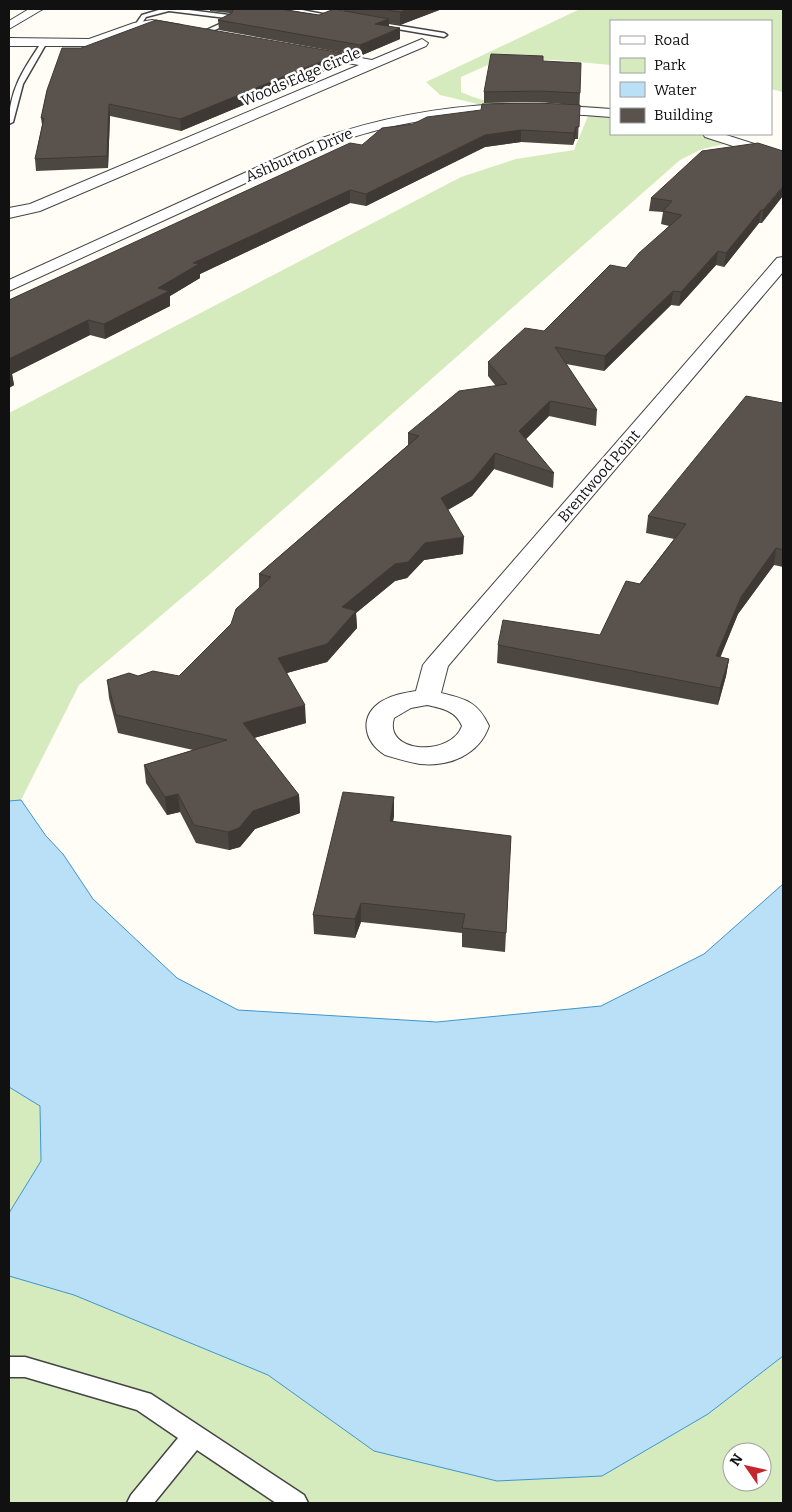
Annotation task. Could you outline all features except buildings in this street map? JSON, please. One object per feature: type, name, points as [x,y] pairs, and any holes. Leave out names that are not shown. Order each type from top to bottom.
[{"type":"street","points":[[9,26],[37,9]]},
{"type":"street","points":[[9,42],[43,44],[91,42],[138,25],[152,24],[222,37]]},
{"type":"street","points":[[373,64],[422,43]]},
{"type":"street","name":"Woods Edge Circle","points":[[288,49],[373,64]]},
{"type":"street","name":"Woods Edge Circle","points":[[9,214],[34,208],[373,64]]},
{"type":"street","name":"Ashburton Drive","points":[[9,286],[324,142],[362,128],[421,115],[481,109],[539,108],[610,113]]},
{"type":"street","points":[[713,135],[783,158]]},
{"type":"street","name":"Brentwood Point","points":[[428,697],[436,666],[783,262]]},
{"type":"lane","points":[[138,25],[144,16],[168,9],[229,17],[229,22],[204,33]]},
{"type":"lane","points":[[287,9],[345,18]]},
{"type":"lane","points":[[326,15],[340,10]]},
{"type":"lane","points":[[364,22],[444,35]]},
{"type":"lane","points":[[9,122],[18,84],[43,44]]},
{"type":"lane","points":[[9,1366],[25,1367],[143,1401],[296,1503]]},
{"type":"lane","points":[[139,1503],[195,1436]]},
{"type":"green space","points":[[580,9],[783,9],[783,92],[772,89],[772,20],[610,20],[610,65],[556,60],[501,59],[461,77],[461,92],[478,99],[497,103],[610,108],[610,135],[728,135],[743,140],[702,149],[680,160],[210,574],[79,685],[21,800],[46,836],[63,854],[93,899],[177,978],[238,1010],[437,1022],[601,1006],[704,954],[783,884],[783,1503],[9,1503],[9,413],[461,177],[516,159],[574,150],[588,116],[482,105],[440,95],[426,82]]},
{"type":"water","points":[[21,800],[46,836],[63,854],[93,899],[177,978],[238,1010],[437,1022],[601,1006],[704,954],[783,884],[783,1356],[708,1414],[602,1476],[497,1481],[374,1451],[268,1375],[74,1295],[9,1276],[9,1213],[41,1161],[40,1106],[9,1087],[9,801]]}]
